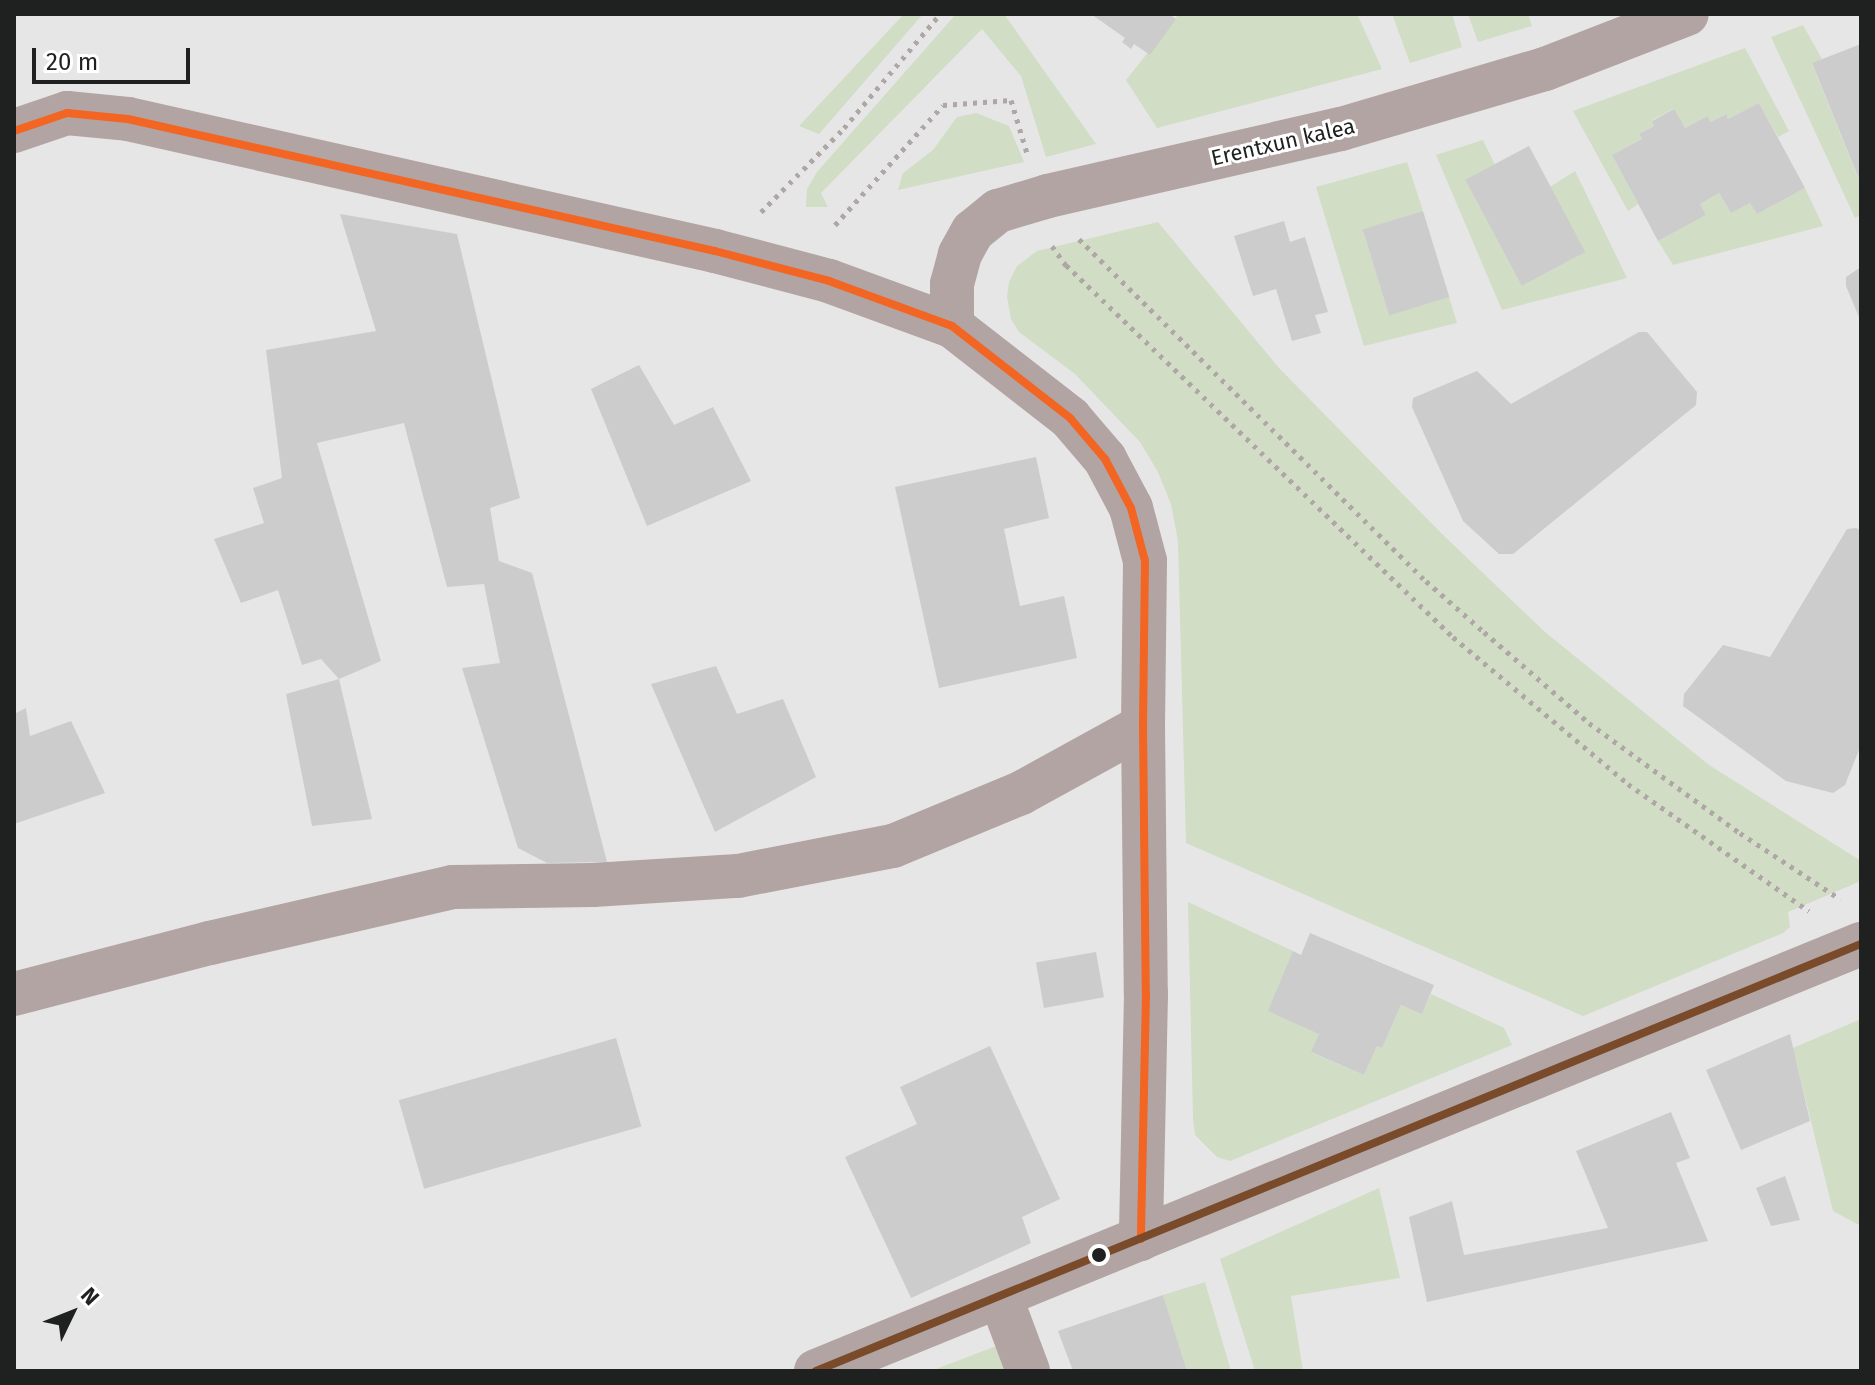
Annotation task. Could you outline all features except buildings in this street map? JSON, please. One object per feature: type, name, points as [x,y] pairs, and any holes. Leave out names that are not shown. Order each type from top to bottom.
[{"type":"street","name":"Erentxun kalea","points":[[952,326],[952,284],[960,254],[973,231],[998,211],[1043,197],[1341,129],[1545,69],[1687,14]]},
{"type":"street","points":[[14,131],[67,113],[128,119],[715,251],[829,281],[952,326],[1070,418],[1105,459],[1131,508],[1145,561],[1146,994],[1141,1239]]},
{"type":"street","points":[[14,994],[210,943],[453,887],[593,885],[738,876],[893,846],[1021,793],[1143,726]]},
{"type":"street","points":[[817,1371],[1850,948]]},
{"type":"street","points":[[1000,1296],[1028,1371]]},
{"type":"path","points":[[715,251],[736,237],[844,128],[940,14]]},
{"type":"path","points":[[835,225],[943,105],[1011,100],[1043,197],[1043,234],[1066,265],[1453,637],[1628,784],[1827,924],[1850,948]]},
{"type":"path","points":[[1043,197],[1091,253],[1426,581],[1589,723],[1740,833],[1844,902]]},
{"type":"green space","points":[[904,14],[923,14],[819,134],[799,126]]},
{"type":"green space","points":[[956,14],[1004,14],[1096,144],[1046,157],[1021,76],[982,29],[821,193],[828,207],[806,207],[807,189],[817,172]]},
{"type":"green space","points":[[1179,14],[1357,14],[1382,69],[1157,128],[1126,80]]},
{"type":"green space","points":[[1392,14],[1452,14],[1462,47],[1410,63]]},
{"type":"green space","points":[[1468,14],[1528,14],[1532,26],[1478,42]]},
{"type":"green space","points":[[1803,25],[1822,59],[1812,64],[1861,185],[1861,215],[1855,218],[1771,37]]},
{"type":"green space","points":[[1745,48],[1789,131],[1778,137],[1759,103],[1728,119],[1725,114],[1710,122],[1708,117],[1685,128],[1673,109],[1652,120],[1654,126],[1639,134],[1642,139],[1612,155],[1638,204],[1628,211],[1573,111]]},
{"type":"green space","points":[[976,113],[1009,126],[1024,162],[898,190],[903,173],[933,150],[957,117]]},
{"type":"green space","points":[[1483,140],[1495,165],[1466,180],[1522,285],[1585,252],[1550,187],[1575,171],[1627,278],[1502,310],[1436,155]]},
{"type":"green space","points":[[1407,162],[1423,211],[1363,230],[1389,315],[1449,297],[1457,323],[1364,346],[1316,187]]},
{"type":"green space","points":[[1805,188],[1823,226],[1673,265],[1658,241],[1706,215],[1700,204],[1719,193],[1731,213],[1750,203],[1757,214]]},
{"type":"green space","points":[[1158,222],[1279,368],[1441,533],[1545,632],[1709,765],[1861,861],[1861,881],[1788,912],[1790,927],[1783,933],[1583,1016],[1186,843],[1178,541],[1171,504],[1158,472],[1140,442],[1075,374],[1019,332],[1011,319],[1007,297],[1009,282],[1017,266],[1037,251]]},
{"type":"green space","points":[[1188,902],[1293,951],[1319,1034],[1312,1053],[1364,1075],[1377,1046],[1382,1048],[1401,1005],[1422,1013],[1431,994],[1504,1028],[1512,1045],[1230,1161],[1217,1157],[1195,1135],[1193,1118]]},
{"type":"green space","points":[[1861,1019],[1861,1226],[1833,1211],[1793,1048]]},
{"type":"green space","points":[[1379,1188],[1400,1278],[1291,1296],[1303,1371],[1255,1371],[1220,1259]]},
{"type":"green space","points":[[1205,1282],[1231,1371],[1187,1371],[1163,1295]]},
{"type":"green space","points":[[1004,1343],[1014,1365],[998,1371],[931,1371]]},
{"type":"transit line","points":[[14,131],[67,113],[128,119],[715,251],[829,281],[952,326],[1070,418],[1105,459],[1131,508],[1145,561],[1146,994],[1141,1239]]},
{"type":"transit line","points":[[816,1371],[1861,944]]}]
